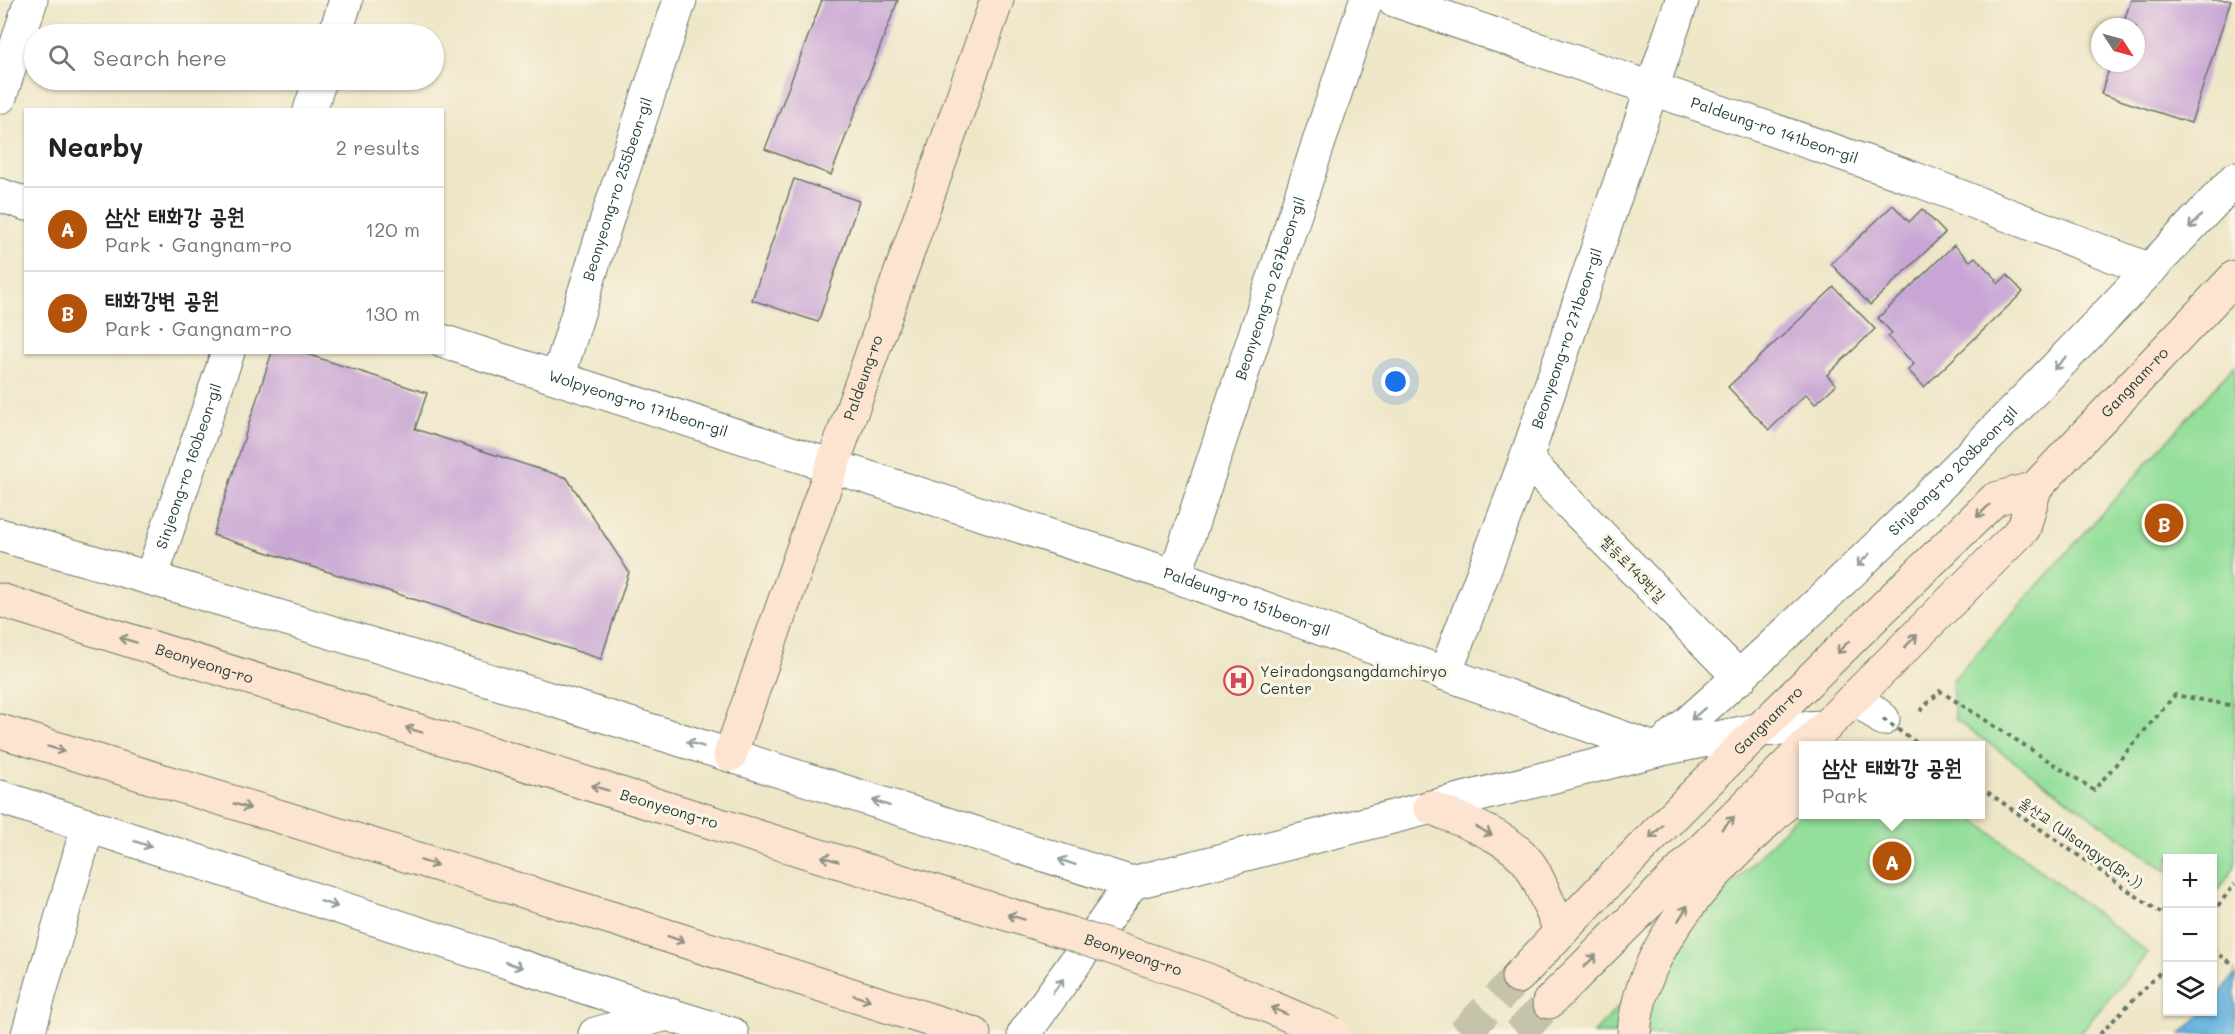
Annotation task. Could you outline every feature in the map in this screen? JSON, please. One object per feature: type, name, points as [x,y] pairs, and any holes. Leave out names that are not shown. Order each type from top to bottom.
[{"type":"main road","name":"Paldeung-ro","points":[[730,755],[997,0]]},
{"type":"main road","name":"Gangnam-ro","points":[[1817,741],[1855,697],[2024,528],[2035,488],[2235,277]]},
{"type":"main road","name":"Gangnam-ro","points":[[1518,977],[1560,931],[1757,730],[1995,499],[2035,488]]},
{"type":"main road","name":"Beonyeong-ro","points":[[0,600],[1068,933],[1184,972],[1333,1034]]},
{"type":"main road","points":[[0,732],[621,921],[974,1034]]},
{"type":"main road","points":[[1549,1002],[1799,759]]},
{"type":"main road","points":[[1634,1034],[1635,1015],[1653,962],[1690,901],[1799,790]]},
{"type":"main road","points":[[1430,807],[1482,830],[1510,846],[1531,867],[1560,931]]},
{"type":"street","points":[[0,97],[31,0]]},
{"type":"street","points":[[338,24],[346,0]]},
{"type":"street","name":"Beonyeong-ro 255beon-gil","points":[[558,378],[608,216],[680,0]]},
{"type":"street","name":"Beonyeong-ro 267beon-gil","points":[[1175,576],[1366,0]]},
{"type":"street","name":"Paldeung-ro 141beon-gil","points":[[1394,0],[1910,177],[2150,270]]},
{"type":"street","name":"Beonyeong-ro 271beon-gil","points":[[1445,674],[1526,459],[1682,0]]},
{"type":"street","points":[[311,108],[317,90]]},
{"type":"street","name":"Sinjeong-ro 203beon-gil","points":[[1657,750],[1740,678],[1971,455],[2235,179]]},
{"type":"street","points":[[0,195],[24,203]]},
{"type":"street","name":"Wolpyeong-ro 171beon-gil","points":[[444,342],[833,466]]},
{"type":"street","name":"Sinjeong-ro 160beon-gil","points":[[151,578],[227,354]]},
{"type":"street","name":"팔등로143번길","points":[[1526,459],[1740,678]]},
{"type":"street","name":"Paldeung-ro 151beon-gil","points":[[833,466],[1175,576],[1657,750]]},
{"type":"street","points":[[0,535],[151,578],[730,755],[1132,883],[1657,750],[1757,730],[1811,741]]},
{"type":"street","points":[[1855,697],[1892,729]]},
{"type":"street","points":[[0,797],[732,1034]]},
{"type":"street","points":[[27,1034],[88,825]]},
{"type":"street","points":[[1024,1034],[1132,883]]},
{"type":"street","points":[[596,1034],[667,1014]]},
{"type":"path","points":[[1916,715],[1940,692],[2094,790],[2175,695],[2235,706]]},
{"type":"path","points":[[1892,729],[1912,741]]},
{"type":"path","name":"울산교 (Ulsangyo(Br.))","points":[[1985,790],[2163,915]]},
{"type":"path","points":[[2216,908],[2235,884]]},
{"type":"path","points":[[2217,953],[2235,965]]},
{"type":"path","points":[[2100,1034],[2163,969]]},
{"type":"green space","points":[[2235,365],[2235,867],[2217,892],[2217,854],[2163,854],[2163,868],[1955,719],[1952,681]]},
{"type":"green space","points":[[1799,813],[1799,819],[1973,819],[2148,953],[2079,1034],[1593,1034]]},
{"type":"water","points":[[2235,974],[2235,1034],[2181,1034],[2199,1016],[2217,1016],[2217,998]]},
{"type":"building","points":[[822,0],[898,0],[831,175],[765,149]]},
{"type":"building","points":[[2131,0],[2231,0],[2191,123],[2101,94],[2108,72],[2145,72],[2145,18],[2125,18]]},
{"type":"building","points":[[794,179],[859,201],[818,322],[752,300]]},
{"type":"building","points":[[1893,205],[1909,222],[1922,209],[1945,233],[1870,305],[1831,264]]},
{"type":"building","points":[[1954,245],[1970,261],[1975,257],[1997,280],[1995,281],[1998,284],[2007,275],[2023,292],[1924,387],[1908,370],[1914,364],[1888,337],[1892,333],[1878,318]]},
{"type":"building","points":[[1834,287],[1875,329],[1827,375],[1836,385],[1815,404],[1806,394],[1769,430],[1728,387]]},
{"type":"building","points":[[271,354],[306,354],[427,393],[415,429],[567,478],[629,572],[601,659],[213,535]]},
{"type":"tunnel","points":[[1463,1034],[1518,977]]},
{"type":"tunnel","points":[[1519,1034],[1549,1002]]},
{"type":"place","name":"태화강변 공원","points":[[2164,523]]},
{"type":"place","name":"Yeiradongsangdamchiryo Center","points":[[1239,681]]},
{"type":"place","name":"삼산 태화강 공원","points":[[1892,861]]}]
